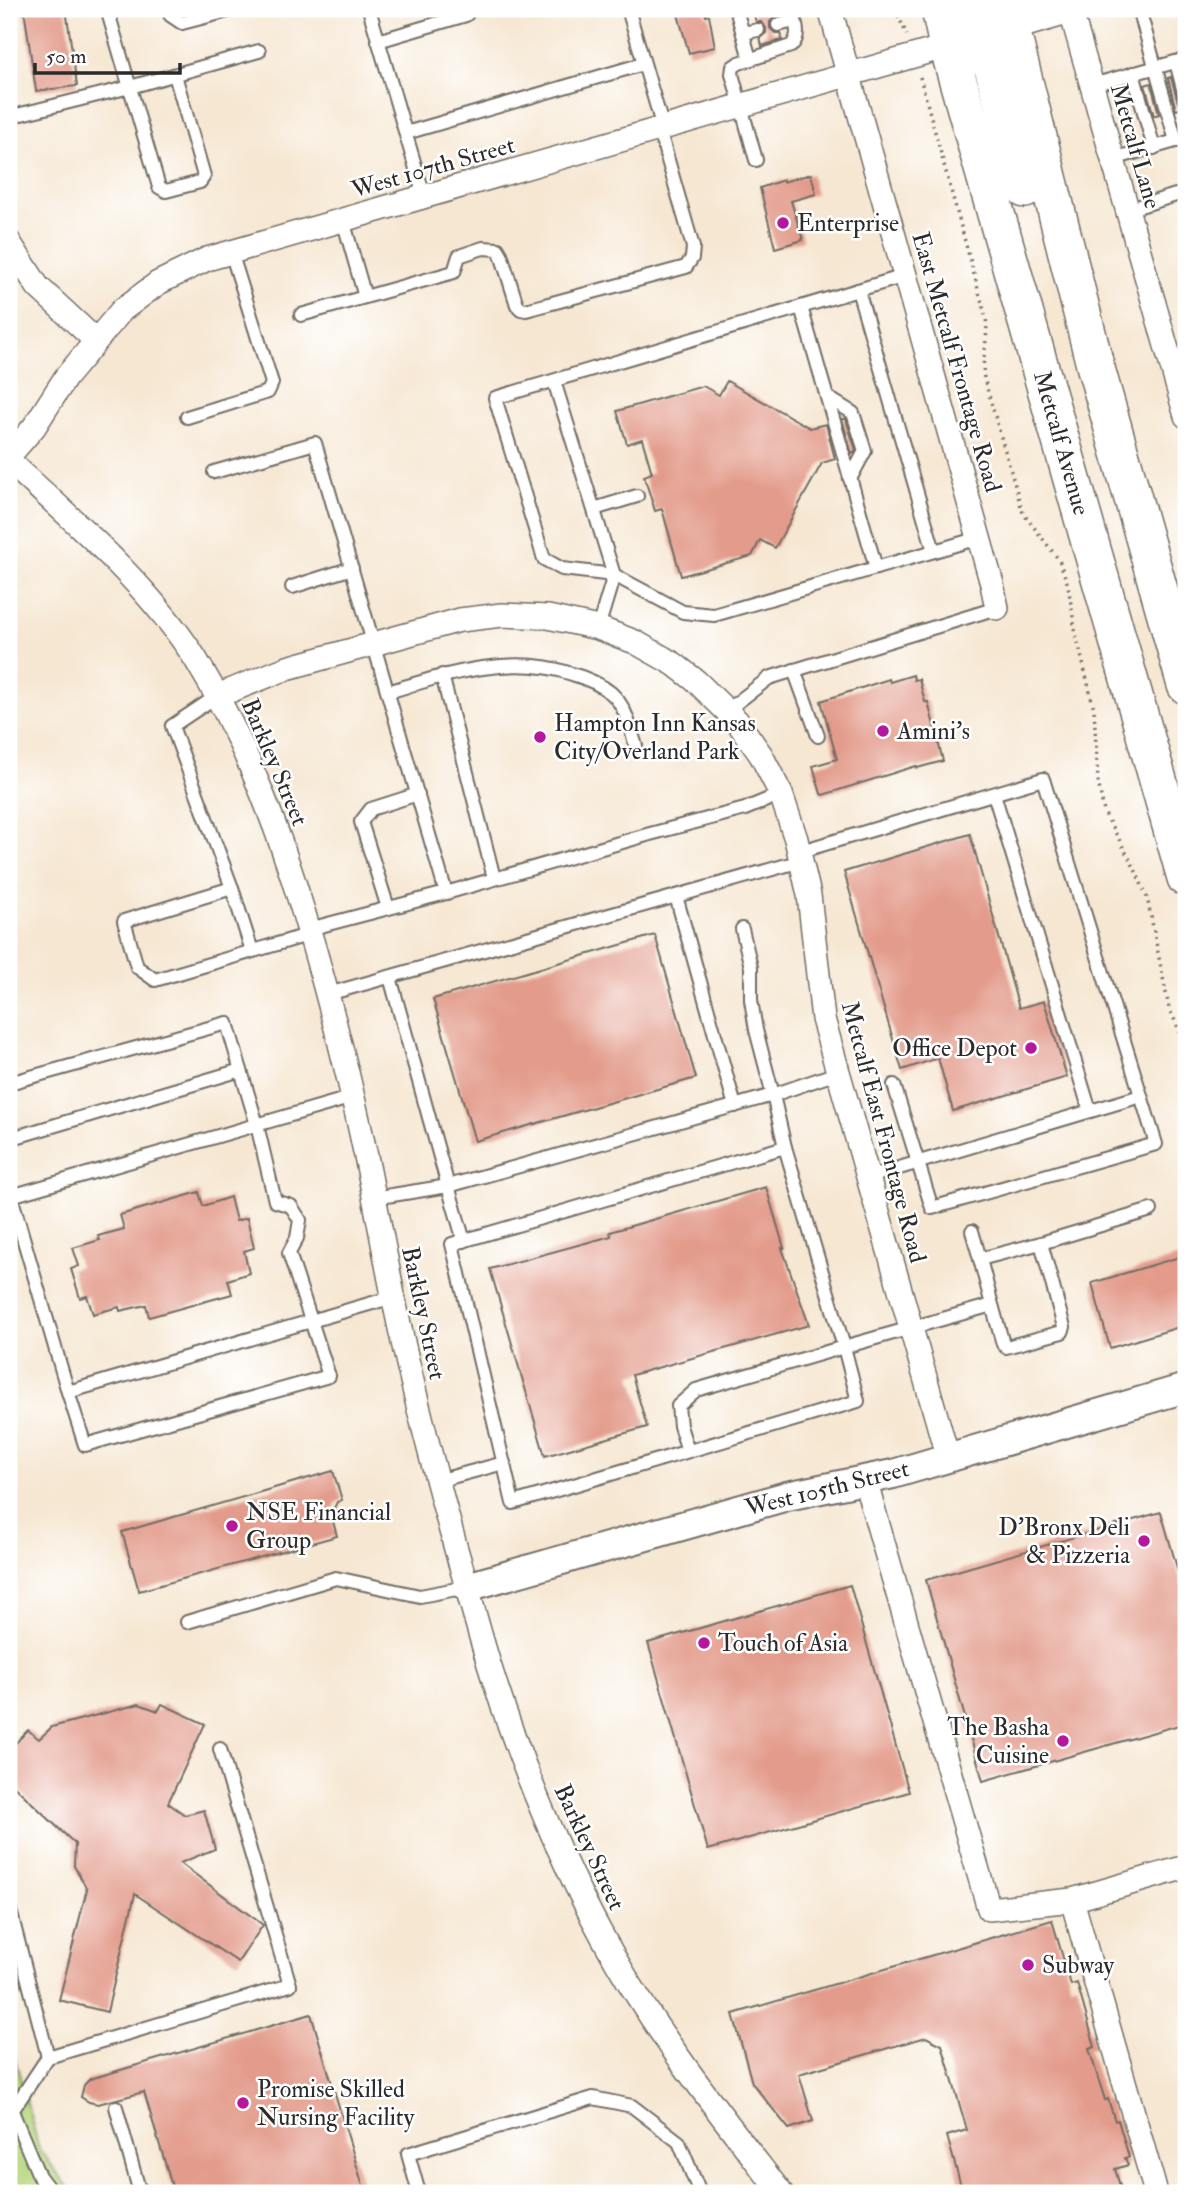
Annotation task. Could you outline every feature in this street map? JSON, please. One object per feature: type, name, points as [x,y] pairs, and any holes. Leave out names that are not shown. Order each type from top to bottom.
[{"type":"main road","name":"Metcalf Avenue","points":[[940,9],[948,46],[1186,878]]},
{"type":"main road","points":[[969,9],[991,25],[1009,19],[1095,365],[1186,685]]},
{"type":"main road","points":[[948,46],[968,44],[992,63],[1061,329],[1095,365]]},
{"type":"street","name":"East Metcalf Frontage Road","points":[[830,9],[997,608]]},
{"type":"street","points":[[1009,19],[1076,10]]},
{"type":"street","name":"Metcalf Lane","points":[[1076,10],[1091,85],[1183,389],[1186,416]]},
{"type":"street","name":"West 107th Street","points":[[9,459],[34,427],[66,377],[122,310],[158,283],[207,259],[948,46]]},
{"type":"street","points":[[9,242],[38,287],[95,340]]},
{"type":"street","name":"Barkley Street","points":[[9,459],[139,587],[191,653],[249,758],[310,932],[328,994],[353,1097],[422,1425],[492,1675],[510,1729],[544,1817],[617,1963],[694,2079],[781,2193]]},
{"type":"street","name":"Metcalf East Frontage Road","points":[[217,696],[287,667],[460,620],[502,615],[548,617],[598,628],[635,642],[674,664],[696,681],[737,722],[761,755],[781,794],[800,857],[808,895],[823,1019],[948,1458]]},
{"type":"street","name":"West 105th Street","points":[[467,1587],[787,1496],[948,1458],[1186,1388]]},
{"type":"street","points":[[865,1479],[989,1909],[1072,1900],[1186,1867]]},
{"type":"street","points":[[1072,1900],[1156,2193]]},
{"type":"lane","points":[[107,9],[159,187],[166,191],[200,182],[204,176],[175,75]]},
{"type":"lane","points":[[169,9],[170,15],[182,23],[236,9]]},
{"type":"lane","points":[[369,9],[424,197]]},
{"type":"lane","points":[[378,41],[466,15],[471,9]]},
{"type":"lane","points":[[301,315],[454,272],[459,256],[492,247],[498,248],[501,254],[517,305],[526,310],[685,267],[692,258],[693,247],[628,9]]},
{"type":"lane","points":[[736,9],[750,59]]},
{"type":"lane","points":[[1113,159],[1181,140],[1155,68],[1139,9]]},
{"type":"lane","points":[[756,160],[732,74],[733,67],[791,46],[797,40],[798,32],[794,15],[778,25]]},
{"type":"lane","points":[[743,33],[758,30]]},
{"type":"lane","points":[[9,117],[259,51]]},
{"type":"lane","points":[[1091,85],[1181,60],[1186,100]]},
{"type":"lane","points":[[406,133],[643,64]]},
{"type":"lane","points":[[1133,73],[1154,148]]},
{"type":"lane","points":[[1127,210],[1176,195],[1186,195]]},
{"type":"lane","points":[[343,220],[365,297]]},
{"type":"lane","points":[[187,417],[268,392],[272,383],[231,252]]},
{"type":"lane","points":[[905,276],[495,398],[544,559],[562,569],[614,575],[684,612],[714,615],[979,538]]},
{"type":"lane","points":[[858,289],[934,551]]},
{"type":"lane","points":[[802,307],[876,568]]},
{"type":"lane","points":[[554,381],[614,575],[598,628]]},
{"type":"lane","points":[[827,397],[853,413],[865,451],[850,479]]},
{"type":"lane","points":[[215,472],[315,443],[446,892]]},
{"type":"lane","points":[[594,509],[637,496]]},
{"type":"lane","points":[[292,587],[352,568]]},
{"type":"lane","points":[[726,711],[769,678],[997,608]]},
{"type":"lane","points":[[388,692],[442,675],[498,666],[549,666],[590,680],[612,694],[625,711],[635,746]]},
{"type":"lane","points":[[794,670],[818,736]]},
{"type":"lane","points":[[442,675],[494,878]]},
{"type":"lane","points":[[217,696],[172,726],[232,888],[252,951]]},
{"type":"lane","points":[[328,994],[676,896],[1043,779],[1156,1144],[932,1208],[894,1085]]},
{"type":"lane","points":[[388,908],[361,822],[371,809],[418,794]]},
{"type":"lane","points":[[232,888],[124,921],[137,967],[155,981],[388,908],[745,809],[781,794]]},
{"type":"lane","points":[[994,794],[1090,1111]]},
{"type":"lane","points":[[676,896],[735,1106]]},
{"type":"lane","points":[[742,929],[751,967],[751,1000],[756,1030],[785,1147],[858,1401],[513,1503],[452,1244],[785,1147]]},
{"type":"lane","points":[[390,977],[464,1241]]},
{"type":"lane","points":[[9,1083],[227,1023],[257,1125],[275,1201],[291,1206],[300,1220],[297,1237],[289,1253],[329,1376],[85,1445],[10,1192],[257,1125],[353,1097]]},
{"type":"lane","points":[[9,1139],[241,1070]]},
{"type":"lane","points":[[374,1198],[449,1185],[735,1106],[838,1073]]},
{"type":"lane","points":[[869,1177],[1141,1096]]},
{"type":"lane","points":[[980,1259],[1151,1210]]},
{"type":"lane","points":[[972,1231],[1006,1347],[1062,1332],[1063,1327],[1041,1243]]},
{"type":"lane","points":[[68,1392],[393,1297]]},
{"type":"lane","points":[[688,1451],[680,1426],[678,1406],[696,1390],[992,1305]]},
{"type":"lane","points":[[437,1481],[504,1463]]},
{"type":"lane","points":[[187,1622],[336,1578],[420,1596],[467,1587]]},
{"type":"lane","points":[[52,2193],[39,2175],[12,2111],[48,2057],[290,1984],[220,1749]]},
{"type":"lane","points":[[9,1906],[48,2057]]},
{"type":"lane","points":[[419,2193],[408,2154],[593,2098],[632,2106],[679,2142],[700,2193]]},
{"type":"lane","points":[[116,2108],[140,2193]]},
{"type":"path","points":[[895,9],[908,37]]},
{"type":"path","points":[[919,77],[986,318],[988,329],[982,365],[984,378],[1023,513],[1059,560],[1068,585],[1075,630],[1094,709],[1098,781],[1104,811],[1147,897],[1169,1008],[1186,1045]]},
{"type":"green space","points":[[9,2036],[39,2149],[73,2193],[9,2193]]},
{"type":"building","points":[[24,9],[66,9],[77,86],[36,91]]},
{"type":"building","points":[[704,9],[706,16],[709,15],[715,47],[689,53],[677,11]]},
{"type":"building","points":[[752,9],[774,9],[776,16],[770,22],[770,28],[775,33],[781,33],[782,40],[762,46],[760,38],[766,33],[766,28],[761,22],[756,22]]},
{"type":"building","points":[[1171,77],[1178,102],[1183,108],[1176,110],[1168,78]]},
{"type":"building","points":[[1151,83],[1159,114],[1154,116],[1145,85]]},
{"type":"building","name":"Enterprise","points":[[811,174],[816,194],[791,201],[803,240],[775,248],[760,188]]},
{"type":"building","points":[[727,381],[810,428],[826,424],[835,459],[822,463],[775,548],[760,540],[752,556],[681,576],[662,509],[655,511],[644,476],[652,473],[642,439],[627,444],[617,411],[703,386],[719,395]]},
{"type":"building","points":[[842,419],[846,419],[856,450],[852,454]]},
{"type":"building","name":"Amini's","points":[[913,675],[914,680],[919,679],[925,702],[928,702],[943,761],[917,768],[916,766],[821,794],[813,766],[837,759],[821,701],[889,679],[890,682]]},
{"type":"building","points":[[970,834],[1019,1008],[1044,1001],[1067,1077],[953,1111],[938,1058],[902,1070],[844,872]]},
{"type":"building","points":[[655,935],[696,1078],[475,1141],[433,999]]},
{"type":"building","points":[[766,1187],[782,1248],[809,1325],[632,1375],[647,1427],[545,1456],[490,1269],[611,1236],[610,1232]]},
{"type":"building","points":[[199,1192],[203,1206],[230,1197],[236,1221],[247,1218],[254,1248],[244,1251],[249,1273],[228,1280],[232,1294],[149,1317],[146,1305],[120,1311],[119,1307],[93,1314],[87,1296],[80,1298],[71,1269],[79,1266],[73,1248],[100,1240],[98,1236],[124,1229],[120,1215]]},
{"type":"building","points":[[1186,1255],[1186,1325],[1110,1348],[1092,1283]]},
{"type":"building","points":[[333,1471],[342,1500],[337,1502],[331,1514],[337,1536],[139,1591],[122,1532]]},
{"type":"building","points":[[1161,1512],[1186,1599],[1186,1723],[983,1781],[926,1580]]},
{"type":"building","points":[[850,1585],[909,1792],[708,1850],[648,1643]]},
{"type":"building","points":[[139,1704],[158,1711],[162,1704],[205,1724],[168,1803],[185,1815],[204,1810],[215,1849],[180,1863],[263,1925],[238,1962],[135,1894],[107,2012],[59,2000],[87,1889],[74,1866],[75,1844],[9,1781],[9,1750],[28,1730],[39,1739],[52,1727]]},
{"type":"building","points":[[1052,1920],[1071,1985],[1077,1983],[1095,2047],[1089,2049],[1105,2100],[1108,2099],[1115,2121],[1118,2120],[1129,2157],[1125,2158],[1128,2165],[1115,2169],[1122,2193],[963,2193],[947,2136],[967,2130],[942,2045],[926,2037],[799,2074],[813,2121],[789,2129],[752,2083],[733,2014]]},
{"type":"building","name":"Promise Skilled Nursing Facility","points":[[311,2014],[365,2193],[174,2193],[144,2092],[98,2104],[81,2097],[84,2085],[90,2079]]},
{"type":"place","name":"Enterprise","points":[[783,223]]},
{"type":"place","name":"Amini's","points":[[883,731]]},
{"type":"place","name":"Hampton Inn Kansas City/Overland Park","points":[[540,737]]},
{"type":"place","name":"Office Depot","points":[[1031,1048]]},
{"type":"place","name":"NSE Financial Group","points":[[232,1526]]},
{"type":"place","name":"D'Bronx Deli & Pizzeria","points":[[1144,1541]]},
{"type":"place","name":"Touch of Asia","points":[[704,1643]]},
{"type":"place","name":"The Basha Cuisine","points":[[1063,1741]]},
{"type":"place","name":"Subway","points":[[1028,1965]]},
{"type":"place","name":"Promise Skilled Nursing Facility","points":[[243,2103]]}]
